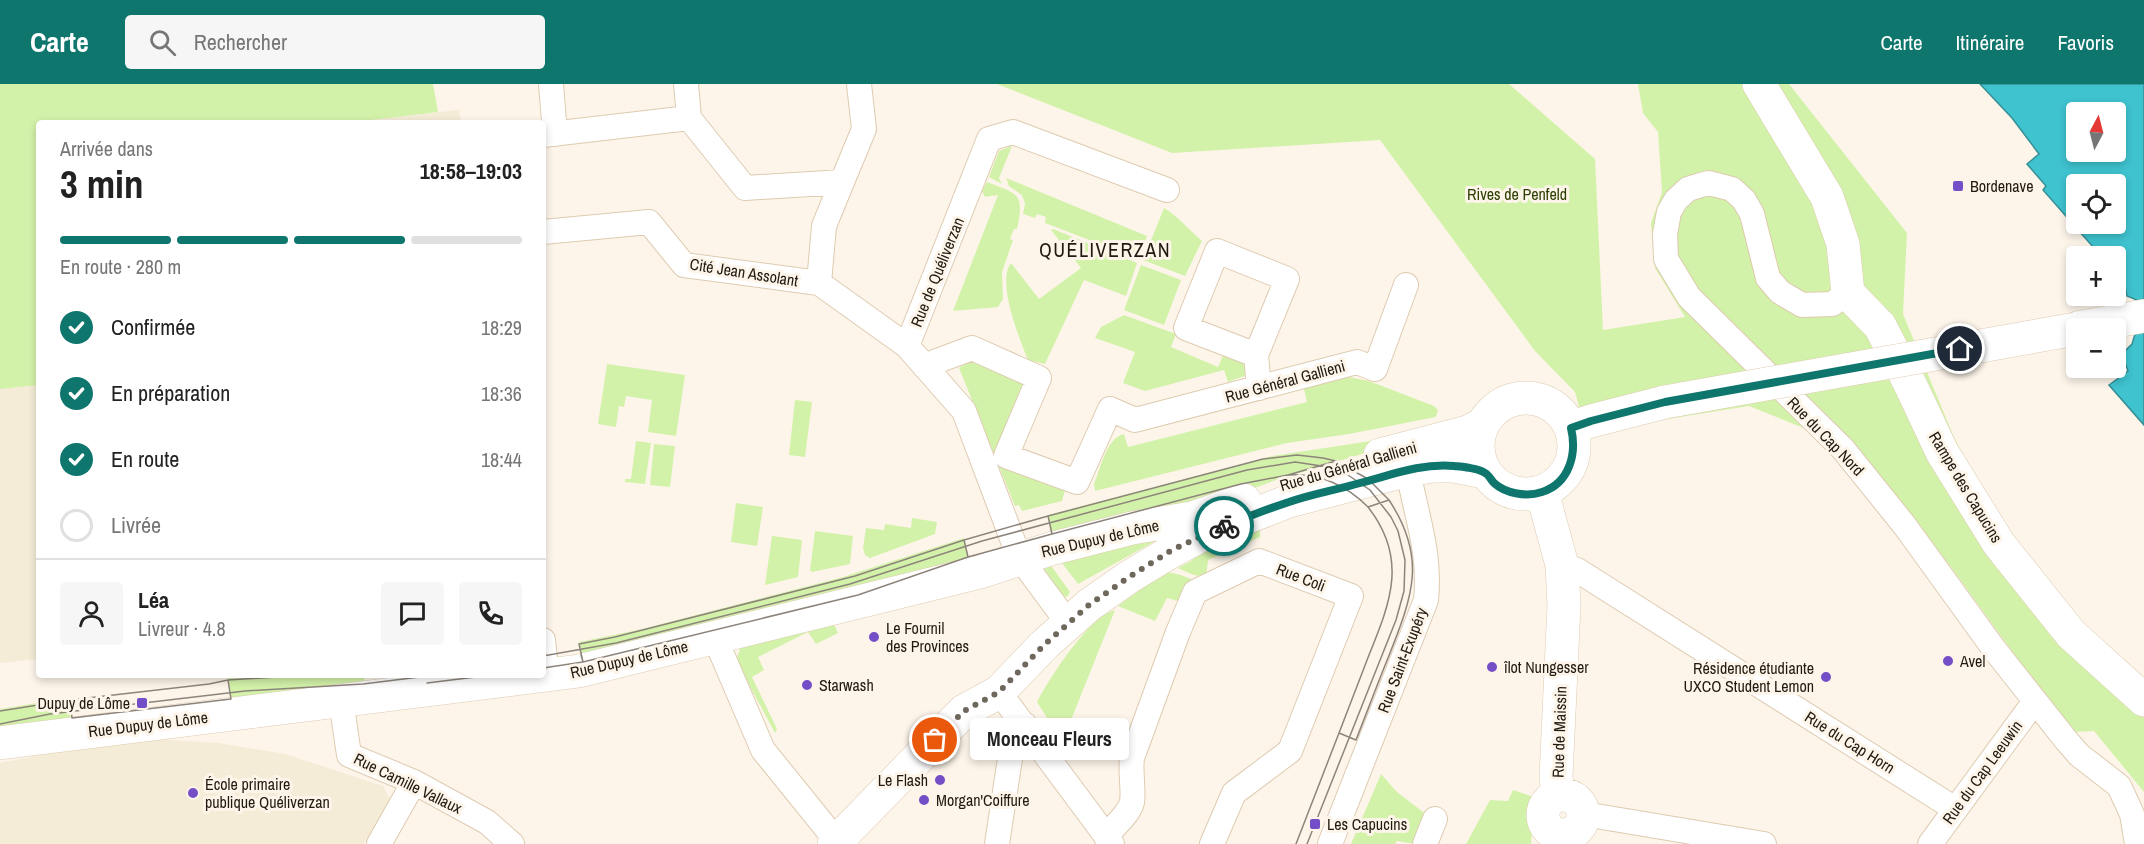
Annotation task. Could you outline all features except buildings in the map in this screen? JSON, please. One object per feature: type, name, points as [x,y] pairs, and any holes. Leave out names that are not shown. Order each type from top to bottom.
[{"type":"main road","points":[[1759,84],[1827,197],[1843,244],[1848,293]]},
{"type":"main road","name":"Rampe des Capucins","points":[[1848,293],[1880,326],[1942,452],[1999,544],[2071,634],[2144,700]]},
{"type":"main road","points":[[2126,319],[2144,316]]},
{"type":"main road","points":[[1571,428],[1665,402],[2066,331]]},
{"type":"main road","points":[[1531,399],[1550,405],[1562,415],[1571,428],[1574,453],[1570,466],[1554,486],[1542,492],[1526,495],[1510,492],[1496,484],[1479,461],[1479,436],[1483,424],[1492,412],[1505,403],[1531,399]]},
{"type":"main road","name":"Rue du Général Gallieni","points":[[837,843],[964,711],[999,692],[1044,645],[1063,617],[1110,570],[1222,515],[1244,500],[1303,478],[1363,459],[1468,432],[1483,424]]},
{"type":"main road","name":"Rue du Général Gallieni","points":[[964,711],[971,696],[1031,634],[1172,550],[1202,535],[1289,501],[1408,470],[1433,466],[1454,466],[1485,472]]},
{"type":"main road","name":"Rue de Maissin","points":[[1542,492],[1562,565],[1564,605],[1556,777],[1558,795]]},
{"type":"main road","name":"Rue Dupuy de Lôme","points":[[547,677],[586,670],[980,572],[1019,557],[1132,528],[1192,518],[1244,500]]},
{"type":"main road","name":"Rue Dupuy de Lôme","points":[[0,743],[538,678]]},
{"type":"main road","points":[[1558,795],[1574,798],[1579,802],[1584,814],[1583,821],[1575,832],[1554,839],[1546,826],[1543,813],[1550,798],[1558,795]]},
{"type":"street","points":[[551,84],[549,134],[689,118]]},
{"type":"street","points":[[686,84],[689,118],[745,188],[843,182]]},
{"type":"street","points":[[859,84],[864,129],[824,226],[819,283],[907,346]]},
{"type":"street","name":"Rue de Quéliverzan","points":[[1063,617],[1019,557],[964,411],[907,346],[989,139],[1013,132],[1167,189]]},
{"type":"street","name":"Rue du Cap Nord","points":[[1848,293],[1832,304],[1802,305],[1780,292],[1768,278],[1752,214],[1744,200],[1732,189],[1709,183],[1701,184],[1688,189],[1676,200],[1669,212],[1665,234],[1666,259],[1689,297],[1843,449],[1905,526],[1994,649],[2079,755],[2119,786],[2132,814],[2137,844]]},
{"type":"street","name":"Cité Jean Assolant","points":[[546,232],[649,222],[684,265],[819,283]]},
{"type":"street","points":[[1256,355],[1186,328],[1217,251],[1287,279],[1256,355],[1259,388]]},
{"type":"street","name":"Rue Général Gallieni","points":[[924,366],[972,348],[1039,378],[1006,456],[1077,482],[1110,409],[1135,420],[1357,362],[1375,369],[1406,285]]},
{"type":"street","name":"Rue Saint-Exupéry","points":[[1330,844],[1426,600],[1428,577],[1426,554],[1408,470]]},
{"type":"street","name":"Rue Coli","points":[[1109,840],[1132,803],[1130,774],[1132,758],[1195,592],[1259,561],[1351,596],[1290,751],[1234,793],[1212,844]]},
{"type":"street","name":"Rue du Cap Horn","points":[[1562,565],[1577,570],[1955,808]]},
{"type":"street","points":[[715,638],[764,750],[837,843]]},
{"type":"street","points":[[546,668],[547,677]]},
{"type":"street","points":[[999,692],[1109,840]]},
{"type":"street","name":"Rue Camille Vallaux","points":[[341,700],[348,755],[414,782],[487,822],[512,844]]},
{"type":"street","name":"Rue du Cap Leeuwin","points":[[1930,844],[2035,701]]},
{"type":"street","points":[[997,844],[1013,739],[1024,724]]},
{"type":"street","points":[[379,844],[414,782]]},
{"type":"street","points":[[1584,814],[1764,844]]},
{"type":"street","points":[[1425,844],[1435,819]]},
{"type":"shaded area","points":[[459,110],[461,120],[371,120]]},
{"type":"shaded area","points":[[36,385],[36,659],[0,663],[0,389]]},
{"type":"shaded area","name":"École primaire publique Quéliverzan","points":[[156,739],[219,743],[285,754],[383,786],[390,799],[364,844],[0,844],[0,763],[104,742]]},
{"type":"green space","points":[[0,84],[433,84],[438,112],[371,120],[36,120],[36,385],[0,389]]},
{"type":"green space","name":"Rives de Penfeld","points":[[997,84],[1509,84],[1595,159],[1603,330],[1685,317],[1655,268],[1651,223],[1662,192],[1658,132],[1643,113],[1638,84],[1789,84],[1907,233],[1903,314],[1953,435],[1987,501],[2069,611],[2144,678],[2144,792],[2094,731],[2074,732],[1861,451],[1749,406],[1649,422],[1582,418],[1575,392],[1535,351],[1380,140],[1172,153]]},
{"type":"green space","points":[[1012,146],[999,178],[1002,184],[989,177],[999,151]]},
{"type":"green space","points":[[1006,178],[1147,236],[1139,259],[1045,223],[1046,217],[1037,214],[1035,218],[1023,214],[1025,204],[1022,195],[1009,186]]},
{"type":"green space","points":[[987,182],[1017,196],[1020,208],[1017,229],[1014,229],[1010,239],[1013,240],[1002,272],[1003,299],[998,307],[953,311],[998,195],[985,197],[982,191]]},
{"type":"green space","points":[[1164,208],[1202,241],[1185,276],[1143,260]]},
{"type":"green space","points":[[1051,230],[1137,263],[1126,296],[1084,280],[1045,364],[1028,360],[1011,311],[1006,283],[1011,263],[1039,299],[1081,268]]},
{"type":"green space","points":[[1141,265],[1181,280],[1164,325],[1124,310]]},
{"type":"green space","points":[[1124,315],[1176,334],[1171,347],[1218,367],[1224,353],[1247,362],[1253,373],[1228,382],[1224,370],[1145,391],[1123,383],[1135,352],[1095,338],[1101,327]]},
{"type":"green space","points":[[975,357],[1030,384],[998,460],[1066,487],[1062,501],[1022,511],[1019,505],[1015,506],[959,368]]},
{"type":"green space","points":[[607,364],[685,375],[676,436],[648,432],[652,400],[626,396],[624,407],[619,406],[616,427],[598,424]]},
{"type":"green space","points":[[1349,377],[1369,381],[1434,406],[1438,410],[1436,417],[1287,443],[1095,491],[1094,484],[1108,447],[1124,434],[1128,447],[1307,402],[1303,385]]},
{"type":"green space","points":[[795,400],[812,402],[805,457],[789,455]]},
{"type":"green space","points":[[636,441],[651,443],[645,484],[625,482],[625,479],[631,479]]},
{"type":"green space","points":[[1371,441],[1372,451],[1273,481],[1209,505],[1052,534],[1048,515],[1272,456]]},
{"type":"green space","points":[[654,444],[675,446],[670,487],[650,485]]},
{"type":"green space","points":[[736,503],[763,507],[757,546],[731,542]]},
{"type":"green space","points":[[912,518],[937,522],[935,534],[870,558],[865,555],[863,548],[866,528],[884,530],[885,524],[911,528]]},
{"type":"green space","points":[[1260,527],[1260,537],[1208,560],[1206,578],[1178,568],[1202,552]]},
{"type":"green space","points":[[815,531],[853,536],[850,564],[812,572],[810,570]]},
{"type":"green space","points":[[1166,535],[1078,584],[1059,559]]},
{"type":"green space","points":[[772,536],[802,540],[798,577],[765,585]]},
{"type":"green space","points":[[964,538],[971,568],[584,665],[579,642],[638,630],[843,577]]},
{"type":"green space","points":[[1047,560],[1070,592],[1067,597],[1062,596],[1041,564]]},
{"type":"green space","points":[[1167,572],[1201,583],[1182,602],[1167,598],[1155,621],[1118,606],[1159,576]]},
{"type":"green space","points":[[1115,610],[1066,734],[1053,727],[1037,702],[1060,664],[1082,636],[1105,615]]},
{"type":"green space","points":[[833,622],[838,633],[816,644],[808,632],[758,657],[764,670],[752,677],[777,729],[775,733],[737,658],[741,646]]},
{"type":"green space","points":[[228,678],[364,678],[366,693],[231,708]]},
{"type":"green space","points":[[68,698],[73,728],[0,736],[0,709]]},
{"type":"green space","points":[[1381,774],[1397,792],[1427,815],[1414,844],[1397,841],[1395,844],[1351,844]]},
{"type":"green space","points":[[1513,790],[1534,797],[1531,844],[1466,844],[1490,800],[1508,801]]},
{"type":"water","points":[[1980,84],[2144,84],[2144,303],[2127,296],[2126,246],[2092,246],[2082,234],[2126,234],[2126,174],[2066,174],[2066,216],[2043,190],[2046,186],[2027,164],[2039,154],[2012,118]]},
{"type":"water","points":[[2144,305],[2144,425],[2109,385],[2118,378],[2126,378],[2128,371],[2126,350],[2132,344]]},
{"type":"tram line","points":[[1297,455],[1336,461],[1052,534],[1048,516],[1263,459],[1297,455]]},
{"type":"tram line","points":[[1336,461],[1368,479],[1389,500],[1368,507],[1351,492],[1332,482],[1311,476],[1288,475],[1336,461]]},
{"type":"tram line","points":[[546,655],[616,643],[850,584],[982,541],[1247,470],[1295,462],[1335,468],[1370,490],[1391,517],[1398,531],[1405,560],[1404,591],[1396,620],[1307,844]]},
{"type":"tram line","points":[[1389,500],[1409,541],[1412,578],[1404,616],[1356,740],[1339,733],[1384,616],[1392,580],[1392,562],[1388,544],[1368,507],[1389,500]]},
{"type":"tram line","points":[[1048,516],[1052,534],[968,557],[964,540],[1048,516]]},
{"type":"tram line","points":[[964,540],[968,557],[858,595],[583,662],[579,644],[615,637],[855,576],[964,540]]},
{"type":"tram line","points":[[546,668],[583,662],[581,655]]},
{"type":"tram line","points":[[229,686],[228,680],[260,678]]},
{"type":"tram line","points":[[0,724],[50,714],[245,691],[363,684],[412,678]]},
{"type":"tram line","points":[[427,683],[468,678]]},
{"type":"tram line","points":[[228,680],[231,699],[72,718],[70,700],[228,680]]},
{"type":"tram line","points":[[0,711],[70,700],[71,708]]},
{"type":"tram line","points":[[1296,844],[1339,733],[1344,735]]},
{"type":"way so far","points":[[935,740],[964,711],[999,692],[1044,645],[1089,605],[1172,550],[1224,526]]},
{"type":"place","name":"Bordenave","points":[[1958,186]]},
{"type":"place","name":"Le Fournil des Provinces","points":[[874,637]]},
{"type":"place","name":"Avel","points":[[1948,661]]},
{"type":"place","name":"îlot Nungesser","points":[[1492,667]]},
{"type":"place","name":"Résidence étudiante UXCO Student Lemon","points":[[1826,677]]},
{"type":"place","name":"Starwash","points":[[807,685]]},
{"type":"place","name":"Dupuy de Lôme","points":[[142,703]]},
{"type":"place","name":"Monceau Fleurs","points":[[935,740]]},
{"type":"place","name":"Le Flash","points":[[940,780]]},
{"type":"place","name":"École primaire publique Quéliverzan","points":[[193,793]]},
{"type":"place","name":"Morgan'Coiffure","points":[[924,800]]},
{"type":"place","name":"Les Capucins","points":[[1315,824]]},
{"type":"district","name":"QUÉLIVERZAN","points":[[1105,249]]},
{"type":"route","points":[[1224,526],[1289,501],[1387,475],[1433,466],[1454,466],[1485,472],[1496,484],[1510,492],[1526,495],[1542,492],[1554,486],[1570,466],[1574,453],[1571,428],[1591,421],[1665,402],[1960,349]]}]
